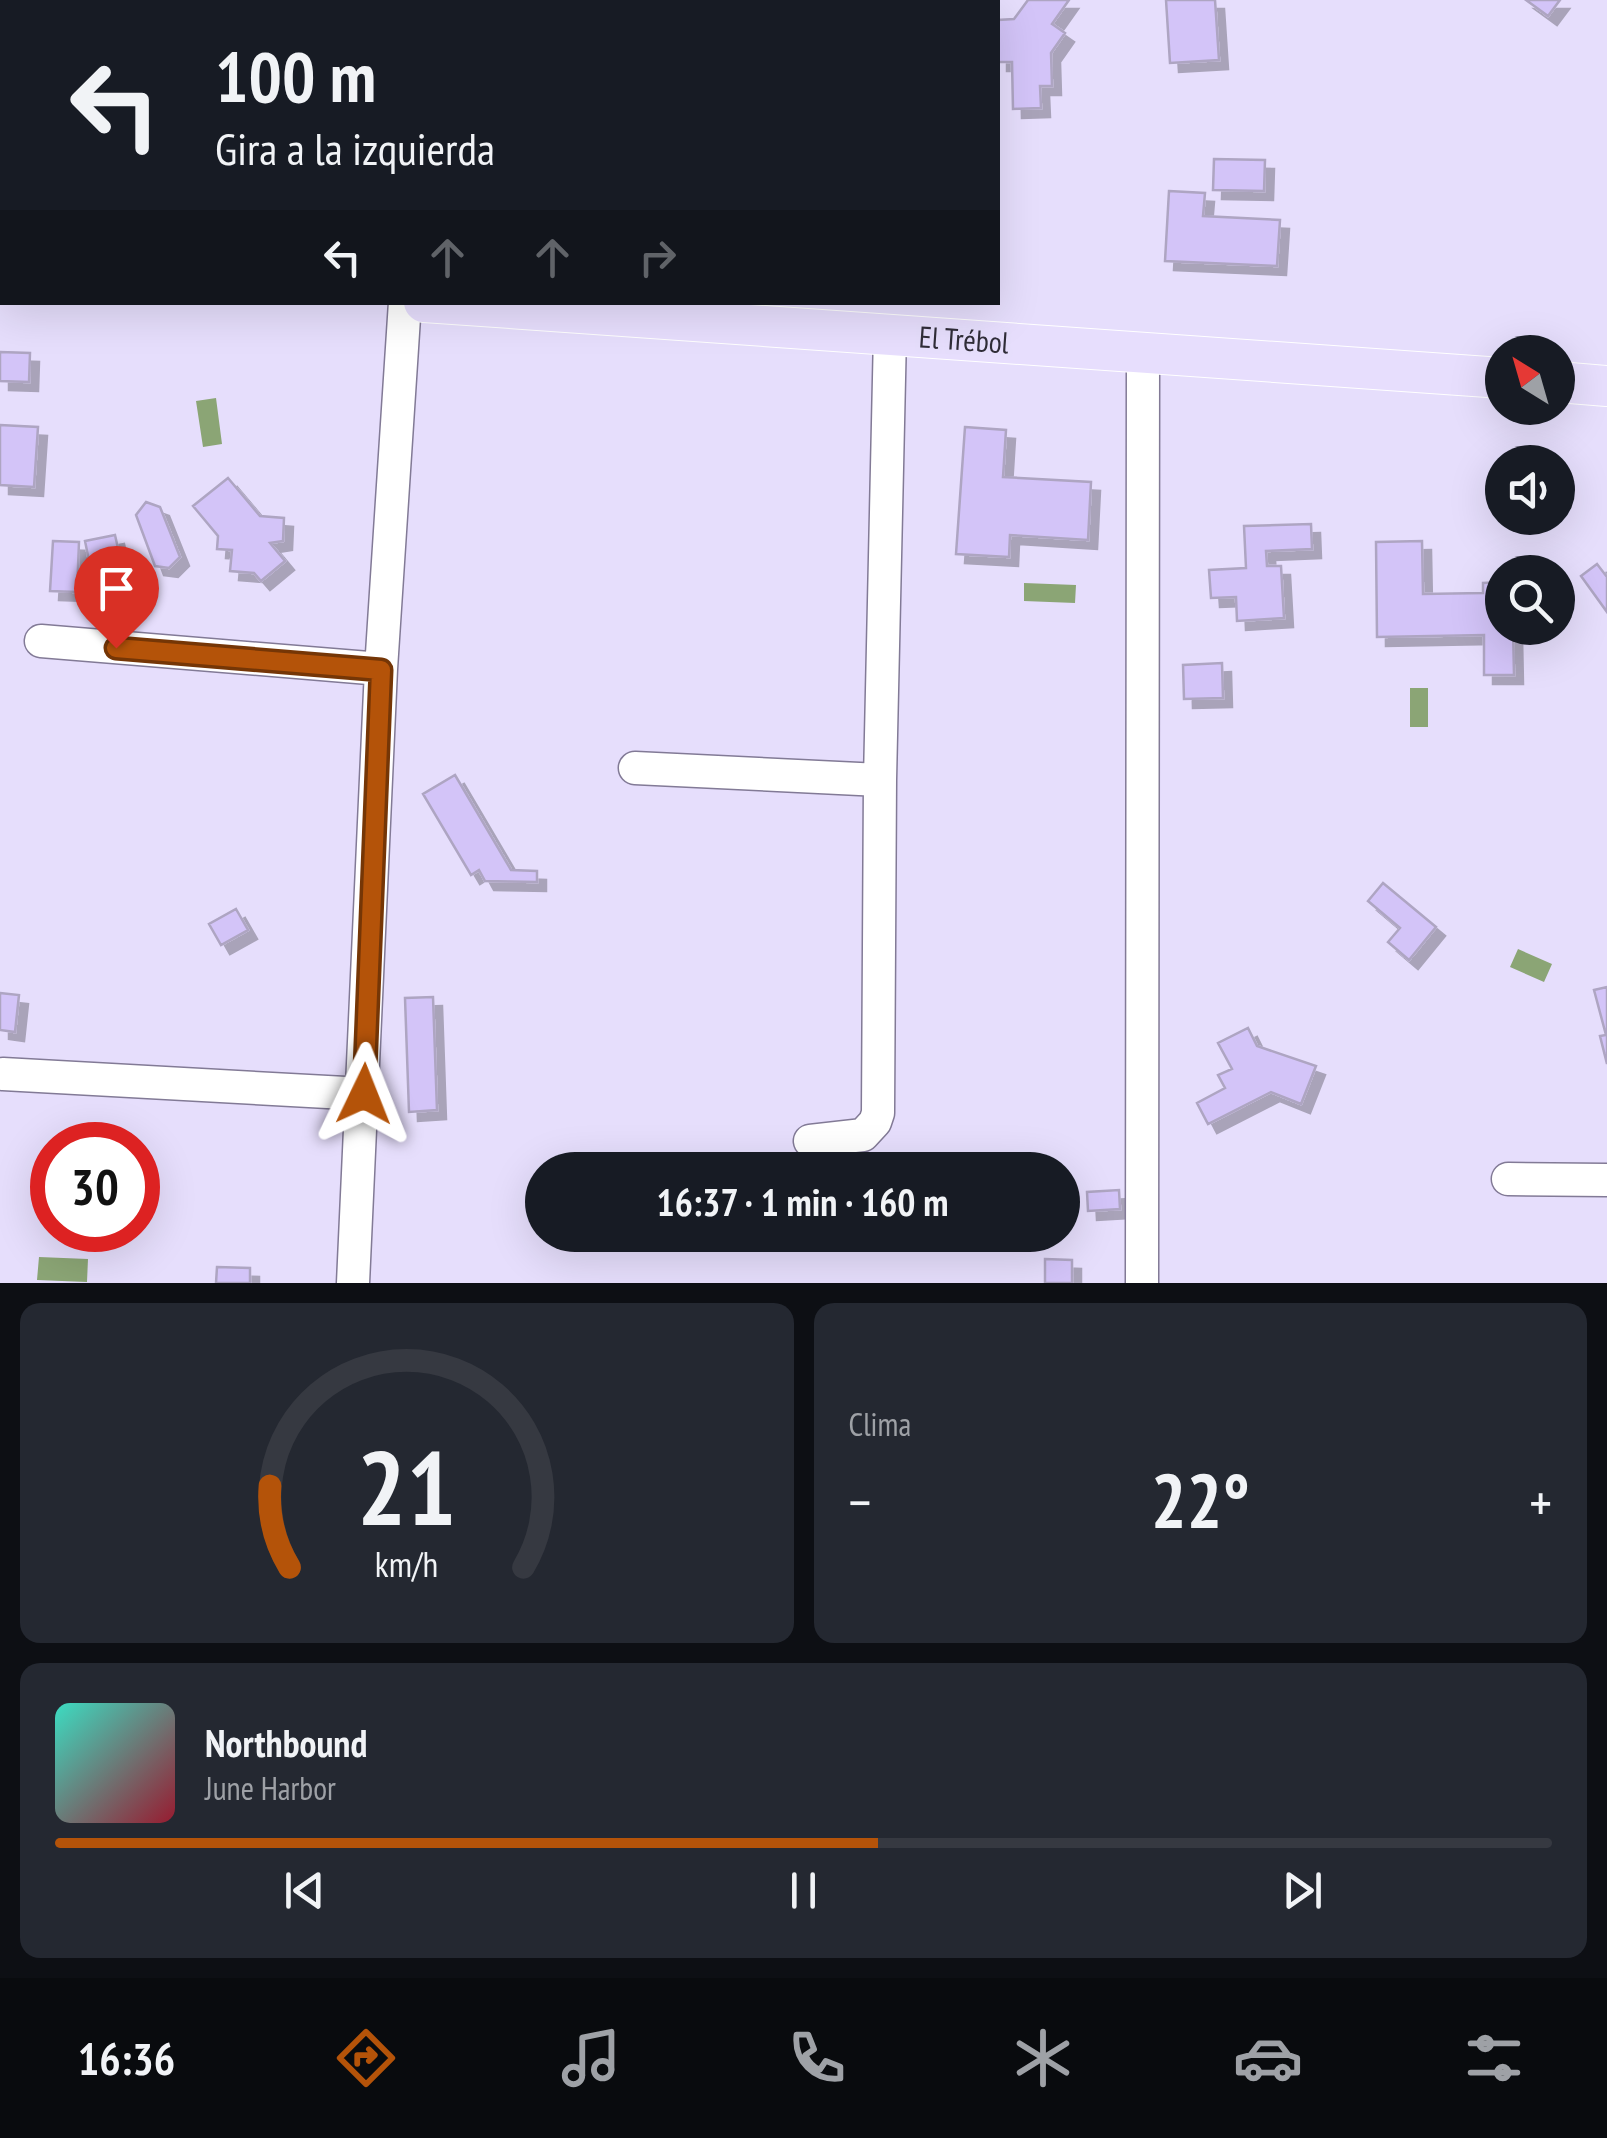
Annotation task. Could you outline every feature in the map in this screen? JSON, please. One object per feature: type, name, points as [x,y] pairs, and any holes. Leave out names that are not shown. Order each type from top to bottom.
[{"type":"main road","name":"El Trébol","points":[[468,305],[1485,377]]},
{"type":"main road","points":[[1575,383],[1607,386]]},
{"type":"street","points":[[353,1283],[381,670],[405,305]]},
{"type":"street","points":[[810,1141],[863,1135],[878,1113],[880,780],[890,334]]},
{"type":"street","points":[[1142,1283],[1143,352]]},
{"type":"street","points":[[41,641],[381,670]]},
{"type":"street","points":[[635,768],[880,780]]},
{"type":"street","points":[[3,1074],[364,1094]]},
{"type":"street","points":[[1508,1179],[1607,1180]]},
{"type":"shaded area","points":[[216,398],[222,444],[203,447],[196,401]]},
{"type":"shaded area","points":[[1024,583],[1076,585],[1075,603],[1024,601]]},
{"type":"shaded area","points":[[1410,688],[1428,688],[1428,727],[1410,727]]},
{"type":"shaded area","points":[[1518,949],[1552,964],[1544,982],[1510,967]]},
{"type":"shaded area","points":[[39,1257],[88,1259],[87,1282],[37,1280]]},
{"type":"building","points":[[1028,0],[1069,0],[1052,24],[1065,33],[1051,53],[1052,86],[1040,86],[1041,108],[1013,109],[1012,62],[1000,62],[1000,20],[1014,19]]},
{"type":"building","points":[[1166,0],[1215,0],[1219,60],[1170,63]]},
{"type":"building","points":[[1526,0],[1560,0],[1548,16]]},
{"type":"building","points":[[1214,159],[1265,160],[1264,191],[1213,190]]},
{"type":"building","points":[[1169,191],[1205,193],[1203,216],[1280,220],[1277,266],[1165,261]]},
{"type":"building","points":[[0,352],[30,353],[29,382],[0,381]]},
{"type":"building","points":[[0,425],[38,427],[34,487],[0,485]]},
{"type":"building","points":[[965,427],[1006,430],[1003,477],[1091,482],[1088,540],[1010,535],[1009,557],[956,554]]},
{"type":"building","points":[[228,478],[260,516],[284,518],[283,541],[270,543],[285,561],[261,581],[254,573],[230,571],[232,550],[217,549],[218,536],[193,506]]},
{"type":"building","points":[[146,502],[160,507],[180,557],[169,568],[155,566],[136,515]]},
{"type":"building","points":[[1311,524],[1312,549],[1266,551],[1267,566],[1281,566],[1284,618],[1237,621],[1236,597],[1211,598],[1209,570],[1246,568],[1244,526]]},
{"type":"building","points":[[115,535],[126,584],[95,590],[85,541]]},
{"type":"building","points":[[53,541],[79,542],[77,592],[50,591]]},
{"type":"building","points":[[1422,541],[1423,594],[1483,593],[1485,583],[1485,645],[1513,645],[1514,675],[1484,675],[1484,635],[1377,637],[1376,542]]},
{"type":"building","points":[[1597,564],[1607,577],[1607,612],[1581,576]]},
{"type":"building","points":[[1222,663],[1223,698],[1184,699],[1183,665]]},
{"type":"building","points":[[455,775],[511,870],[537,871],[537,882],[485,881],[479,870],[471,875],[423,794]]},
{"type":"building","points":[[1383,883],[1436,927],[1409,960],[1388,942],[1400,928],[1368,901]]},
{"type":"building","points":[[236,909],[248,930],[221,945],[209,924]]},
{"type":"building","points":[[1607,987],[1607,1064],[1600,1036],[1606,1035],[1594,990]]},
{"type":"building","points":[[0,993],[19,995],[15,1032],[0,1030]]},
{"type":"building","points":[[433,997],[437,1110],[409,1112],[405,998]]},
{"type":"building","points":[[1248,1028],[1257,1046],[1316,1066],[1301,1104],[1271,1092],[1208,1124],[1197,1103],[1225,1088],[1218,1075],[1232,1069],[1218,1043]]},
{"type":"building","points":[[1119,1190],[1120,1209],[1088,1211],[1087,1192]]},
{"type":"building","points":[[1045,1259],[1072,1260],[1072,1283],[1045,1283]]},
{"type":"building","points":[[217,1267],[250,1268],[250,1283],[216,1283]]},
{"type":"route","points":[[116,648],[381,670],[364,1094]]}]
